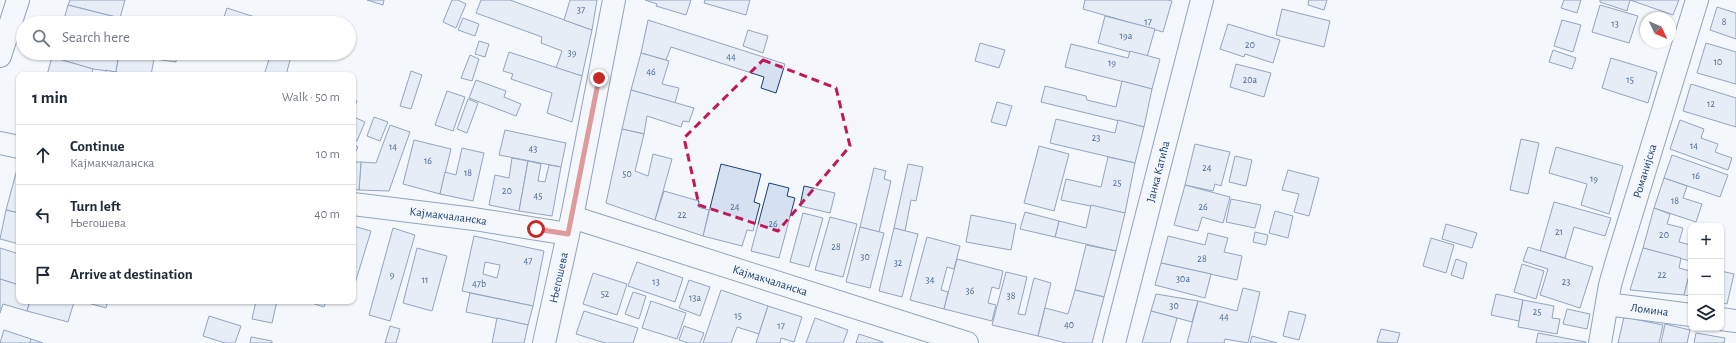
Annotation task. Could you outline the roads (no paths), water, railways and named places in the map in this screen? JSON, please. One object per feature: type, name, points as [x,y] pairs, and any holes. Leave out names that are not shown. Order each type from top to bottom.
[{"type":"street","points":[[0,56],[18,0]]},
{"type":"street","name":"Његошева","points":[[544,343],[570,226],[614,0]]},
{"type":"street","name":"Јанка Катића","points":[[1114,343],[1202,0]]},
{"type":"street","name":"Романијска","points":[[1600,343],[1616,264],[1698,0]]},
{"type":"street","points":[[0,143],[16,146]]},
{"type":"street","name":"Кајмакчаланска","points":[[356,204],[474,219],[570,226],[968,343]]},
{"type":"street","name":"Ломина","points":[[1608,304],[1688,315]]},
{"type":"street","points":[[1724,319],[1736,321]]}]
